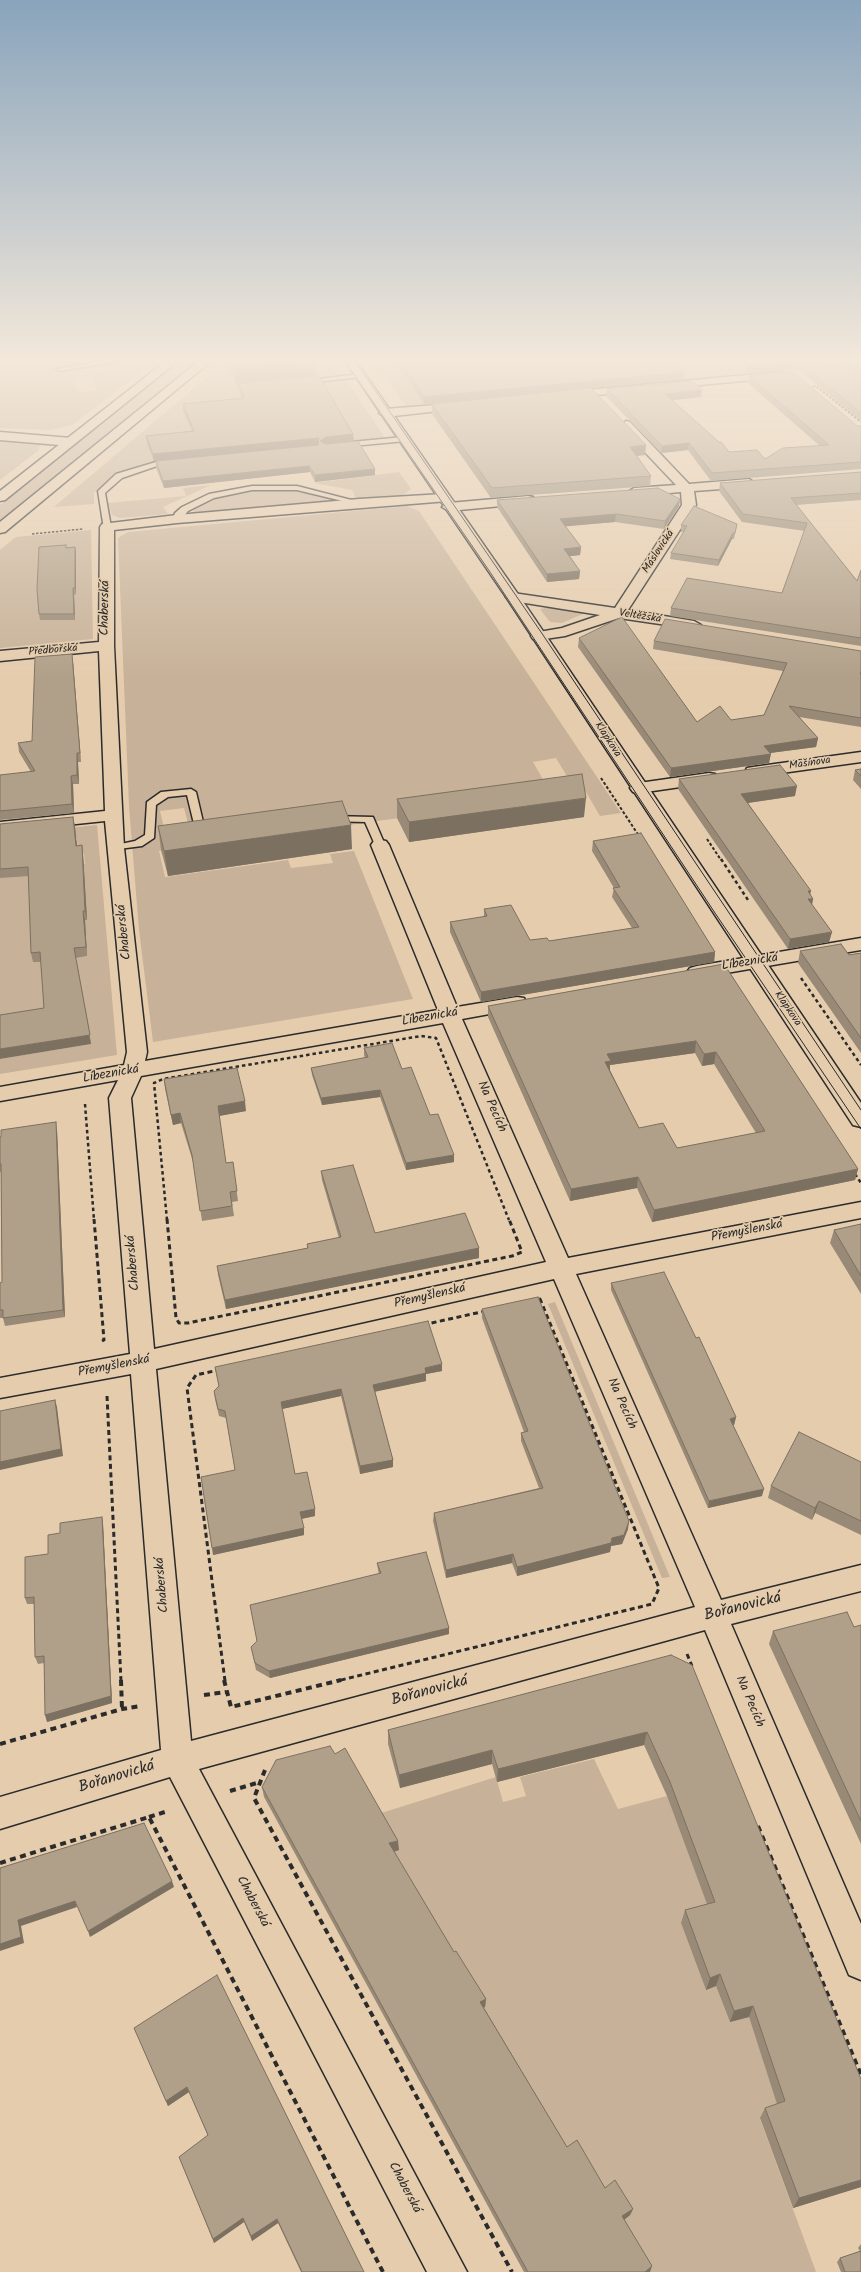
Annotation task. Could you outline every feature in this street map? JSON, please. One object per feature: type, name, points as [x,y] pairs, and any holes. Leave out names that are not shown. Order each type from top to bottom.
[{"type":"street","points":[[0,497],[39,467]]},
{"type":"street","points":[[0,528],[75,467]]},
{"type":"street","name":"Klapkova","points":[[422,467],[513,598],[861,1120]]},
{"type":"street","points":[[667,467],[687,488]]},
{"type":"street","points":[[623,493],[758,482]]},
{"type":"street","name":"Máslovická","points":[[619,613],[689,505],[687,488]]},
{"type":"street","points":[[107,527],[177,519],[359,503],[446,503],[544,499]]},
{"type":"street","name":"Chaberská","points":[[107,527],[106,646],[113,815],[138,1052],[133,1071],[120,1098],[177,1760],[448,2272]]},
{"type":"street","name":"Veltěžská","points":[[513,598],[705,627]]},
{"type":"street","points":[[538,636],[565,632],[619,613]]},
{"type":"street","name":"Předbořská","points":[[0,656],[106,646]]},
{"type":"street","name":"Mašínova","points":[[639,788],[861,757]]},
{"type":"street","points":[[0,827],[113,815]]},
{"type":"street","name":"Na Pecích","points":[[380,845],[450,1015],[712,1616],[861,1964]]},
{"type":"street","name":"Líbeznická","points":[[676,976],[861,944]]},
{"type":"street","name":"Líbeznická","points":[[0,1094],[536,1000]]},
{"type":"street","name":"Přemyšlenská","points":[[0,1388],[143,1362],[561,1268],[861,1210]]},
{"type":"street","name":"Bořanovická","points":[[0,1813],[177,1760],[712,1616],[861,1578]]},
{"type":"lane","points":[[107,527],[101,493],[119,476],[147,467]]},
{"type":"lane","points":[[177,519],[178,515],[185,509],[212,496],[252,488],[297,488],[359,503]]},
{"type":"lane","points":[[116,848],[138,844],[150,836],[151,804],[165,794],[191,792],[198,826],[220,823]]},
{"type":"lane","points":[[323,819],[369,819],[380,845]]},
{"type":"path","points":[[29,534],[107,527]]},
{"type":"path","points":[[705,836],[749,901]]},
{"type":"path","points":[[787,957],[861,1065]]},
{"type":"path","points":[[421,1036],[436,1038],[522,1252],[512,1256],[188,1323],[180,1323],[176,1318],[154,1083],[163,1079],[421,1036]]},
{"type":"path","points":[[85,1102],[104,1340],[97,1342]]},
{"type":"path","points":[[853,1171],[861,1183]]},
{"type":"path","points":[[540,1299],[659,1588],[652,1604],[231,1707],[226,1692],[187,1388],[196,1375],[540,1299]]},
{"type":"path","points":[[107,1390],[122,1709]]},
{"type":"path","points":[[679,1656],[687,1654],[693,1669]]},
{"type":"path","points":[[0,1744],[122,1709],[226,1692]]},
{"type":"path","points":[[267,1764],[254,1798],[512,2272]]},
{"type":"path","points":[[0,1863],[149,1817],[383,2272]]},
{"type":"path","points":[[757,1824],[861,2075]]},
{"type":"shaded area","points":[[0,467],[17,467],[0,480]]},
{"type":"shaded area","points":[[48,467],[65,467],[0,520],[0,505]]},
{"type":"shaded area","points":[[101,467],[137,467],[114,474],[94,493],[94,504],[54,507]]},
{"type":"shaded area","points":[[399,472],[411,489],[403,495],[363,499],[355,497],[352,490],[314,483]]},
{"type":"shaded area","points":[[211,485],[163,507],[168,514],[120,518],[112,515],[108,503],[186,496],[183,488]]},
{"type":"shaded area","points":[[251,490],[288,490],[311,493],[333,500],[195,513],[193,511],[194,508],[221,495]]},
{"type":"shaded area","points":[[407,506],[419,511],[621,813],[600,816],[586,792],[577,793],[556,758],[533,762],[553,797],[194,846],[184,808],[160,811],[169,849],[159,851],[165,877],[288,860],[291,868],[333,863],[330,854],[354,851],[413,999],[153,1042],[139,930],[129,806],[118,538],[128,532]]},
{"type":"shaded area","points":[[91,530],[93,639],[0,648],[0,550],[16,537]]},
{"type":"shaded area","points":[[550,607],[585,613],[562,623],[550,622],[540,609]]},
{"type":"shaded area","points":[[97,825],[117,1055],[0,1074],[0,1059],[91,1044],[51,1016],[0,1025],[0,872],[85,864],[84,854],[78,855],[77,838],[0,846],[0,835]],"holes":[[[85,936],[86,956],[77,958],[77,973],[42,962]]]},
{"type":"shaded area","points":[[555,1302],[670,1577],[662,1578],[548,1304]]},
{"type":"shaded area","points":[[594,1759],[618,1809],[667,1796],[700,1884],[718,1912],[681,1923],[706,1990],[716,1986],[730,2022],[749,2017],[780,2111],[760,2119],[816,2272],[650,2272],[603,2194],[566,2154],[472,2015],[485,2007],[389,1853],[398,1850],[378,1814],[496,1777],[503,1802],[526,1796],[520,1777]]},
{"type":"building","points":[[158,467],[299,467],[163,481]]},
{"type":"building","points":[[310,467],[374,467],[375,469],[315,475]]},
{"type":"building","points":[[477,467],[645,467],[651,476],[492,488]]},
{"type":"building","points":[[707,467],[793,467],[712,473]]},
{"type":"building","points":[[861,472],[861,493],[791,498],[857,581],[861,570],[861,638],[671,608],[687,578],[782,593],[807,523],[743,514],[720,483]]},
{"type":"building","points":[[658,488],[680,499],[665,521],[616,514],[560,519],[581,547],[564,549],[580,571],[547,574],[497,500]]},
{"type":"building","points":[[694,506],[737,524],[735,533],[733,533],[719,560],[671,553],[687,526],[681,525]]},
{"type":"building","points":[[66,545],[66,548],[75,547],[75,588],[73,588],[74,614],[39,614],[37,589],[39,547]]},
{"type":"building","points":[[622,617],[697,722],[720,706],[731,720],[764,715],[787,663],[654,641],[665,619],[861,651],[861,718],[789,706],[818,738],[764,746],[771,754],[671,768],[579,638]]},
{"type":"building","points":[[72,654],[80,753],[77,753],[77,775],[71,776],[72,804],[0,811],[0,775],[35,771],[18,743],[32,741],[35,657]]},
{"type":"building","points":[[780,765],[797,786],[741,794],[811,891],[808,891],[813,899],[808,899],[832,932],[790,939],[679,779]]},
{"type":"building","points":[[861,769],[861,776],[855,770]]},
{"type":"building","points":[[582,774],[586,798],[409,822],[397,799]]},
{"type":"building","points":[[342,801],[351,825],[164,851],[158,826]]},
{"type":"building","points":[[73,817],[76,846],[82,845],[85,911],[83,911],[86,947],[74,948],[90,1035],[0,1049],[0,1015],[44,1008],[40,952],[31,953],[28,867],[0,869],[0,824]]},
{"type":"building","points":[[641,833],[715,952],[481,992],[450,922],[487,916],[484,909],[511,905],[530,940],[547,938],[549,941],[639,927],[613,888],[620,887],[593,841]]},
{"type":"building","points":[[841,944],[849,955],[861,953],[861,1038],[800,951]]},
{"type":"building","points":[[724,964],[858,1169],[654,1210],[638,1177],[571,1189],[488,1006]],"holes":[[[696,1041],[704,1054],[716,1052],[765,1131],[677,1148],[663,1123],[639,1128],[605,1062],[611,1061],[607,1054]]]},
{"type":"building","points":[[392,1043],[402,1069],[411,1067],[430,1115],[438,1114],[454,1155],[406,1163],[380,1090],[321,1098],[311,1068],[368,1057],[364,1048]]},
{"type":"building","points":[[237,1068],[245,1101],[218,1106],[226,1163],[233,1162],[237,1191],[230,1192],[232,1206],[200,1211],[192,1155],[180,1113],[171,1115],[164,1079]]},
{"type":"building","points":[[56,1122],[63,1310],[3,1318],[3,1310],[0,1310],[0,1283],[2,1282],[0,1164],[1,1130]]},
{"type":"building","points":[[353,1165],[375,1233],[465,1213],[479,1248],[225,1300],[217,1266],[308,1248],[307,1244],[341,1237],[321,1171]]},
{"type":"building","points":[[861,1224],[861,1276],[834,1230]]},
{"type":"building","points":[[664,1272],[696,1338],[699,1337],[736,1417],[730,1419],[764,1489],[709,1501],[611,1283]]},
{"type":"building","points":[[538,1297],[629,1521],[624,1535],[612,1538],[611,1543],[517,1567],[513,1554],[446,1570],[434,1513],[543,1488],[521,1433],[528,1431],[482,1309]]},
{"type":"building","points":[[428,1321],[442,1364],[425,1368],[426,1373],[373,1385],[393,1460],[360,1466],[341,1389],[281,1402],[295,1474],[307,1472],[315,1509],[300,1512],[304,1528],[212,1548],[201,1477],[235,1470],[225,1411],[218,1409],[214,1391],[219,1386],[215,1367]]},
{"type":"building","points":[[55,1400],[61,1449],[0,1462],[0,1411]]},
{"type":"building","points":[[799,1432],[861,1462],[861,1521],[819,1501],[815,1508],[771,1486]]},
{"type":"building","points":[[102,1517],[111,1696],[45,1715],[44,1656],[35,1657],[34,1597],[25,1598],[25,1557],[48,1554],[48,1535],[60,1533],[60,1523]]},
{"type":"building","points":[[426,1552],[449,1628],[269,1671],[255,1663],[251,1647],[257,1641],[250,1605],[381,1573],[377,1563]]},
{"type":"building","points":[[847,1612],[854,1627],[861,1625],[861,1821],[773,1631]]},
{"type":"building","points":[[671,1655],[692,1665],[861,2079],[861,2180],[799,2198],[765,2108],[785,2101],[753,2006],[734,2011],[720,1974],[710,1978],[685,1910],[715,1902],[670,1782],[647,1732],[498,1769],[492,1750],[399,1775],[388,1730]]},
{"type":"building","points":[[330,1746],[335,1754],[345,1748],[398,1841],[389,1843],[454,1952],[456,1951],[486,1999],[480,2002],[567,2147],[577,2140],[605,2188],[615,2180],[633,2209],[622,2216],[652,2266],[645,2272],[528,2272],[262,1787],[276,1760]]},
{"type":"building","points":[[144,1823],[172,1881],[88,1931],[75,1901],[18,1920],[21,1937],[0,1944],[0,1868]]},
{"type":"building","points":[[217,1975],[364,2272],[302,2272],[277,2219],[251,2236],[243,2218],[213,2239],[179,2157],[208,2135],[187,2087],[166,2101],[134,2028]]},
{"type":"building","points":[[861,2251],[861,2272],[845,2272],[840,2258]]},
{"type":"tram line","points":[[418,467],[488,569],[715,913],[861,1129]]},
{"type":"tram line","points":[[428,467],[543,635],[861,1110]]}]
